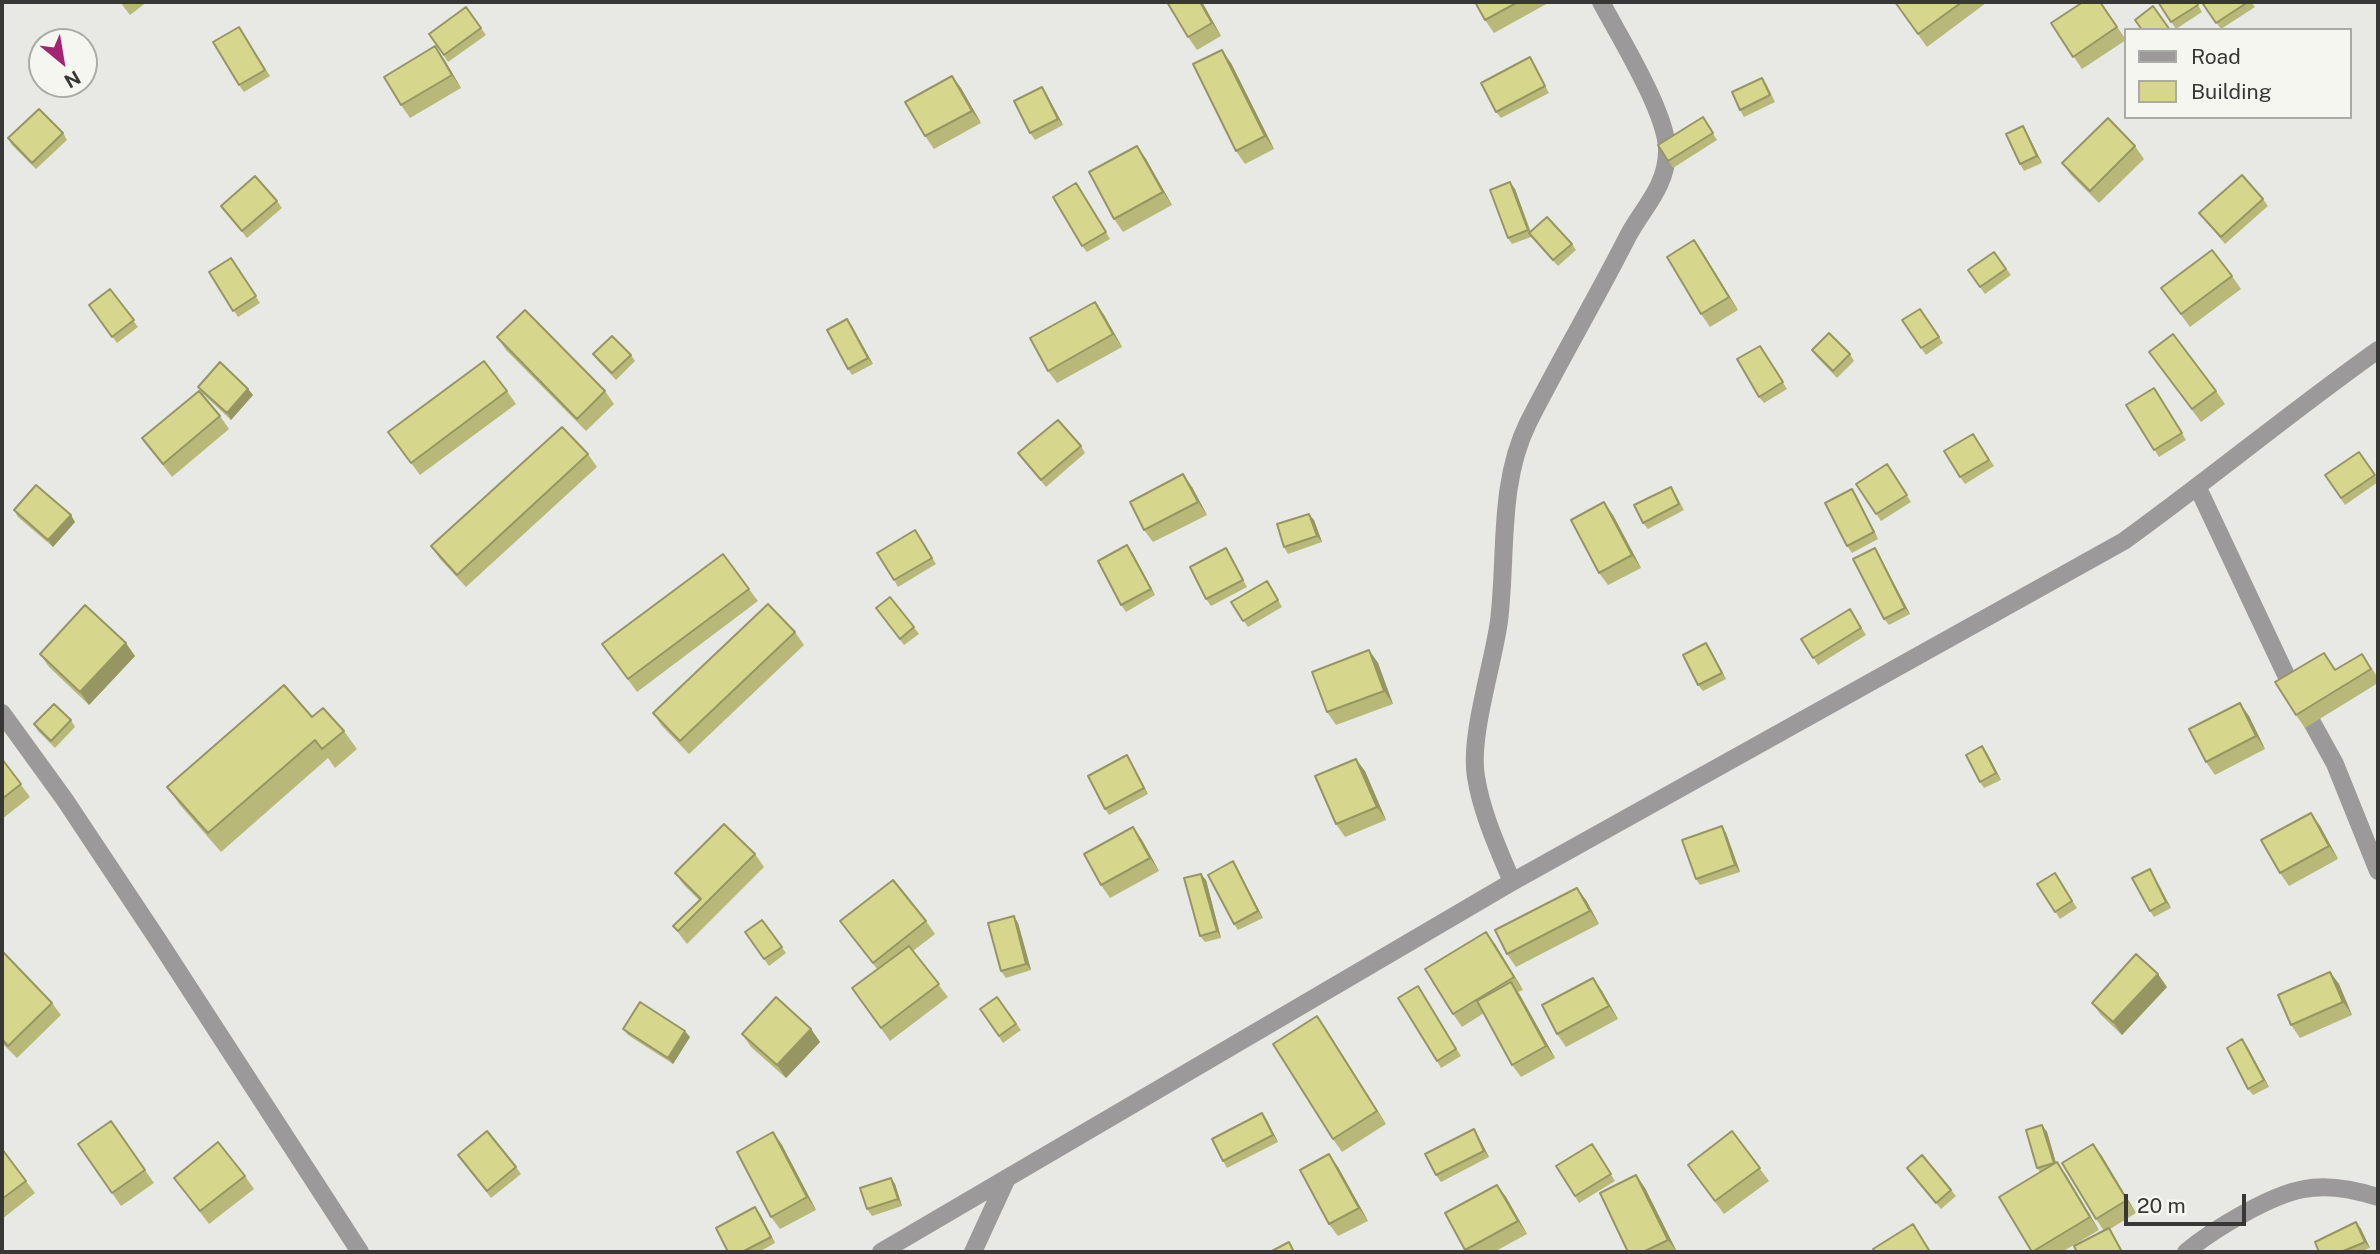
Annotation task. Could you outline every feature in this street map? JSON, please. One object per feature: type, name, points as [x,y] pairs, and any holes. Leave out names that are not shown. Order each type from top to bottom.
[{"type":"street","points":[[1512,882],[1483,809],[1475,775],[1476,735],[1499,620],[1508,481],[1527,425],[1630,234],[1661,185],[1668,150],[1654,103],[1601,2]]},
{"type":"street","points":[[881,1252],[1512,882],[2124,541],[2197,488],[2290,413],[2378,350]]},
{"type":"street","points":[[2197,488],[2286,675],[2335,764],[2378,871]]},
{"type":"street","points":[[2,712],[65,800],[151,929],[360,1252]]},
{"type":"street","points":[[973,1252],[1007,1178]]},
{"type":"street","points":[[2186,1252],[2214,1229],[2304,1189],[2353,1189],[2378,1197]]},
{"type":"building","points":[[1167,2],[1200,2],[1212,23],[1188,37]]},
{"type":"building","points":[[1475,2],[1518,2],[1485,20]]},
{"type":"building","points":[[1895,2],[1962,2],[1918,34]]},
{"type":"building","points":[[2083,2],[2100,2],[2117,27],[2073,57],[2051,23]]},
{"type":"building","points":[[2158,2],[2196,2],[2198,5],[2171,22]]},
{"type":"building","points":[[2248,2],[2216,23],[2203,4]]},
{"type":"building","points":[[2153,6],[2169,28],[2141,28],[2135,20]]},
{"type":"building","points":[[466,7],[481,28],[444,55],[429,34]]},
{"type":"building","points":[[239,27],[265,70],[239,85],[213,42]]},
{"type":"building","points":[[435,46],[452,75],[401,105],[384,77]]},
{"type":"building","points":[[1222,50],[1265,136],[1236,151],[1193,64]]},
{"type":"building","points":[[1530,57],[1545,86],[1496,112],[1481,83]]},
{"type":"building","points":[[952,76],[972,111],[925,136],[905,102]]},
{"type":"building","points":[[1762,78],[1770,95],[1740,110],[1732,92]]},
{"type":"building","points":[[1042,87],[1058,119],[1030,133],[1014,101]]},
{"type":"building","points":[[39,109],[63,133],[32,163],[8,138]]},
{"type":"building","points":[[1703,117],[1713,133],[1668,161],[1658,145]]},
{"type":"building","points":[[2108,118],[2135,146],[2090,191],[2062,163]]},
{"type":"building","points":[[2023,126],[2037,156],[2020,164],[2006,134]]},
{"type":"building","points":[[1137,146],[1163,192],[1114,219],[1089,172]]},
{"type":"building","points":[[2242,175],[2263,199],[2221,237],[2199,213]]},
{"type":"building","points":[[255,176],[277,201],[242,231],[221,206]]},
{"type":"building","points":[[1510,182],[1528,230],[1508,238],[1490,190]]},
{"type":"building","points":[[1076,183],[1106,232],[1082,246],[1053,197]]},
{"type":"building","points":[[1547,217],[1572,244],[1553,260],[1529,233]]},
{"type":"building","points":[[1694,240],[1729,297],[1701,314],[1667,257]]},
{"type":"building","points":[[2212,250],[2232,276],[2181,314],[2161,288]]},
{"type":"building","points":[[1994,252],[2006,269],[1980,287],[1968,270]]},
{"type":"building","points":[[231,258],[256,296],[233,311],[209,272]]},
{"type":"building","points":[[110,289],[134,320],[112,337],[89,305]]},
{"type":"building","points":[[1095,302],[1113,334],[1048,371],[1030,338]]},
{"type":"building","points":[[1920,309],[1939,337],[1921,348],[1902,320]]},
{"type":"building","points":[[525,310],[605,391],[577,419],[497,337]]},
{"type":"building","points":[[847,319],[868,358],[848,369],[827,330]]},
{"type":"building","points":[[1829,333],[1850,354],[1833,371],[1812,350]]},
{"type":"building","points":[[2173,334],[2216,391],[2192,409],[2149,352]]},
{"type":"building","points":[[612,336],[631,355],[612,373],[593,354]]},
{"type":"building","points":[[1760,346],[1783,382],[1759,397],[1737,359]]},
{"type":"building","points":[[484,361],[507,391],[411,463],[388,432]]},
{"type":"building","points":[[220,362],[248,389],[227,413],[198,387]]},
{"type":"building","points":[[2154,388],[2182,433],[2154,450],[2126,405]]},
{"type":"building","points":[[199,391],[220,416],[163,464],[142,438]]},
{"type":"building","points":[[1058,420],[1081,446],[1041,480],[1018,453]]},
{"type":"building","points":[[562,427],[588,454],[457,575],[431,546]]},
{"type":"building","points":[[1973,434],[1989,460],[1960,477],[1944,451]]},
{"type":"building","points":[[2359,452],[2375,475],[2341,498],[2325,475]]},
{"type":"building","points":[[1887,464],[1907,495],[1876,514],[1856,484]]},
{"type":"building","points":[[1183,474],[1198,502],[1144,530],[1130,502]]},
{"type":"building","points":[[36,485],[71,515],[48,540],[14,510]]},
{"type":"building","points":[[1671,487],[1679,504],[1643,523],[1634,505]]},
{"type":"building","points":[[1852,489],[1874,532],[1847,546],[1825,503]]},
{"type":"building","points":[[1604,502],[1632,555],[1599,573],[1571,520]]},
{"type":"building","points":[[1309,514],[1317,536],[1284,547],[1277,524]]},
{"type":"building","points":[[915,530],[932,558],[894,580],[877,553]]},
{"type":"building","points":[[1127,545],[1151,589],[1121,605],[1098,561]]},
{"type":"building","points":[[1226,548],[1243,580],[1206,599],[1190,567]]},
{"type":"building","points":[[1875,548],[1905,608],[1884,619],[1853,559]]},
{"type":"building","points":[[723,554],[749,589],[628,679],[602,644]]},
{"type":"building","points":[[1267,581],[1278,600],[1243,621],[1231,602]]},
{"type":"building","points":[[890,597],[914,627],[900,639],[876,608]]},
{"type":"building","points":[[768,604],[795,632],[680,741],[653,713]]},
{"type":"building","points":[[85,605],[126,643],[80,692],[40,654]]},
{"type":"building","points":[[1850,609],[1861,628],[1813,658],[1801,639]]},
{"type":"building","points":[[1706,643],[1722,673],[1698,685],[1683,655]]},
{"type":"building","points":[[1369,650],[1384,691],[1327,712],[1312,672]]},
{"type":"building","points":[[2324,653],[2335,670],[2362,654],[2371,669],[2296,715],[2275,682]]},
{"type":"building","points":[[284,685],[312,717],[323,708],[344,731],[322,749],[315,740],[208,833],[167,787]]},
{"type":"building","points":[[2240,703],[2256,736],[2206,762],[2189,729]]},
{"type":"building","points":[[54,704],[71,720],[51,741],[34,724]]},
{"type":"building","points":[[1982,746],[1996,773],[1980,782],[1966,755]]},
{"type":"building","points":[[1127,755],[1144,788],[1105,809],[1088,776]]},
{"type":"building","points":[[2,759],[21,784],[2,799]]},
{"type":"building","points":[[1356,759],[1377,807],[1336,824],[1315,776]]},
{"type":"building","points":[[2311,813],[2329,846],[2280,873],[2261,840]]},
{"type":"building","points":[[724,824],[755,854],[678,931],[673,926],[701,899],[675,873]]},
{"type":"building","points":[[1722,826],[1735,865],[1696,879],[1682,840]]},
{"type":"building","points":[[1133,827],[1150,858],[1101,885],[1084,854]]},
{"type":"building","points":[[1233,861],[1258,911],[1234,924],[1208,875]]},
{"type":"building","points":[[2150,869],[2166,902],[2150,911],[2132,878]]},
{"type":"building","points":[[2055,873],[2072,901],[2055,912],[2037,884]]},
{"type":"building","points":[[1201,874],[1217,931],[1200,936],[1184,878]]},
{"type":"building","points":[[893,880],[926,921],[873,963],[840,921]]},
{"type":"building","points":[[1577,888],[1590,911],[1507,954],[1495,930]]},
{"type":"building","points":[[1014,916],[1026,964],[1001,971],[988,923]]},
{"type":"building","points":[[762,920],[782,947],[764,959],[745,932]]},
{"type":"building","points":[[1486,932],[1514,977],[1453,1014],[1425,969]]},
{"type":"building","points":[[909,946],[939,984],[881,1028],[852,988]]},
{"type":"building","points":[[3,952],[52,1003],[8,1046],[2,1039]]},
{"type":"building","points":[[2136,954],[2158,974],[2113,1022],[2092,1003]]},
{"type":"building","points":[[2330,972],[2343,1002],[2291,1025],[2278,995]]},
{"type":"building","points":[[1593,978],[1609,1006],[1557,1034],[1542,1005]]},
{"type":"building","points":[[1511,982],[1546,1046],[1512,1065],[1477,1001]]},
{"type":"building","points":[[1418,986],[1456,1049],[1437,1061],[1398,998]]},
{"type":"building","points":[[776,997],[811,1029],[777,1065],[742,1034]]},
{"type":"building","points":[[997,997],[1016,1024],[999,1036],[980,1009]]},
{"type":"building","points":[[640,1002],[685,1031],[668,1058],[623,1029]]},
{"type":"building","points":[[1317,1016],[1377,1111],[1333,1139],[1273,1044]]},
{"type":"building","points":[[2242,1039],[2264,1080],[2248,1089],[2227,1048]]},
{"type":"building","points":[[1262,1113],[1273,1135],[1223,1161],[1212,1139]]},
{"type":"building","points":[[111,1121],[145,1170],[112,1193],[78,1144]]},
{"type":"building","points":[[2042,1125],[2054,1163],[2037,1168],[2026,1130]]},
{"type":"building","points":[[1474,1129],[1484,1151],[1436,1175],[1425,1154]]},
{"type":"building","points":[[487,1131],[516,1167],[487,1191],[458,1155]]},
{"type":"building","points":[[1732,1131],[1760,1168],[1715,1201],[1688,1165]]},
{"type":"building","points":[[773,1132],[807,1197],[771,1217],[737,1152]]},
{"type":"building","points":[[218,1142],[245,1176],[200,1211],[174,1178]]},
{"type":"building","points":[[1592,1144],[1611,1174],[1575,1196],[1556,1166]]},
{"type":"building","points":[[2093,1144],[2127,1200],[2096,1219],[2062,1163]]},
{"type":"building","points":[[2,1149],[26,1181],[2,1199]]},
{"type":"building","points":[[1329,1154],[1359,1208],[1329,1224],[1300,1170]]},
{"type":"building","points":[[1922,1155],[1951,1190],[1936,1203],[1907,1168]]},
{"type":"building","points":[[2057,1162],[2090,1217],[2032,1252],[1999,1197]]},
{"type":"building","points":[[1636,1175],[1668,1240],[1643,1252],[1628,1252],[1600,1193]]},
{"type":"building","points":[[891,1178],[898,1199],[867,1209],[860,1188]]},
{"type":"building","points":[[1497,1185],[1518,1221],[1465,1250],[1445,1213]]},
{"type":"building","points":[[755,1207],[771,1237],[742,1252],[728,1252],[716,1228]]},
{"type":"building","points":[[2356,1222],[2365,1242],[2341,1252],[2319,1252],[2315,1242]]},
{"type":"building","points":[[1913,1224],[1930,1252],[1875,1252],[1873,1249]]},
{"type":"building","points":[[2109,1228],[2122,1252],[2077,1252],[2074,1246]]},
{"type":"building","points":[[1289,1242],[1294,1252],[1270,1252]]}]
